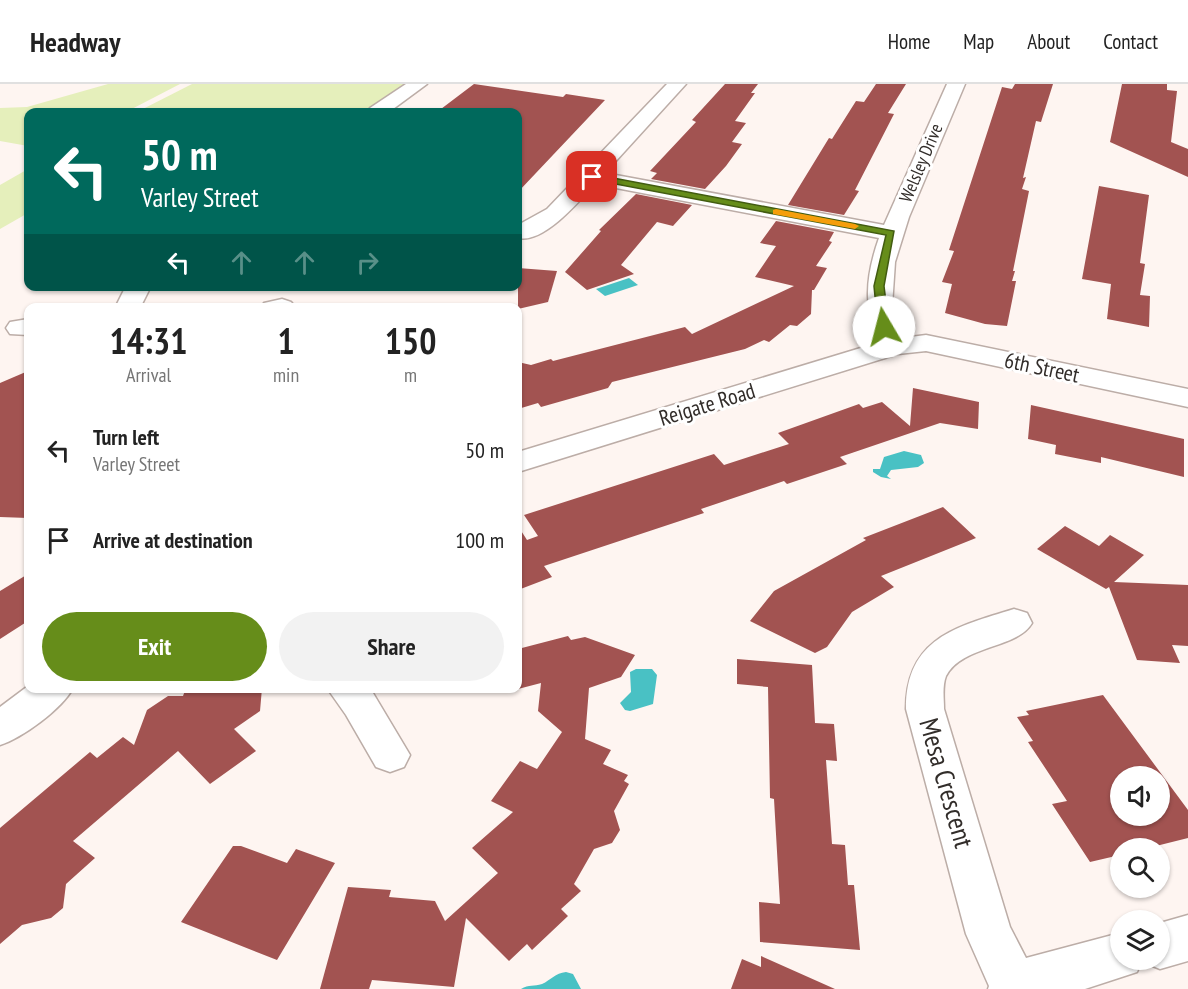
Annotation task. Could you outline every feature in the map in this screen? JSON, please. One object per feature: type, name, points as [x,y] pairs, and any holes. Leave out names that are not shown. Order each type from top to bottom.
[{"type":"street","points":[[383,108],[418,84]]},
{"type":"street","points":[[522,232],[555,214],[677,84]]},
{"type":"street","name":"Welsley Drive","points":[[896,346],[884,327],[879,286],[891,233],[956,84]]},
{"type":"street","points":[[592,177],[891,233]]},
{"type":"street","name":"6th Street","points":[[896,346],[926,343],[956,348],[1188,398]]},
{"type":"street","name":"Reigate Road","points":[[522,461],[896,346]]},
{"type":"street","name":"Mesa Crescent","points":[[1013,987],[989,934],[925,709],[928,674],[941,658],[964,643],[1014,623]]},
{"type":"street","points":[[0,729],[47,693]]},
{"type":"street","points":[[350,693],[360,704],[390,755]]},
{"type":"street","points":[[1170,943],[1188,938]]},
{"type":"street","points":[[1013,987],[1110,959]]},
{"type":"green space","points":[[108,84],[180,84],[134,108],[24,108],[24,145],[0,141],[0,108],[27,107]]},
{"type":"green space","points":[[192,84],[406,84],[370,108],[145,108]]},
{"type":"green space","points":[[24,171],[24,215],[0,229],[0,185]]},
{"type":"water","points":[[629,278],[638,285],[605,296],[596,289]]},
{"type":"water","points":[[904,451],[921,455],[924,463],[918,467],[891,470],[887,476],[891,479],[873,472],[873,469],[880,469],[884,457]]},
{"type":"water","points":[[636,669],[652,669],[657,675],[653,704],[630,711],[625,710],[620,703],[631,692],[630,672]]},
{"type":"water","points":[[566,972],[573,974],[581,989],[521,989],[542,984]]},
{"type":"building","points":[[474,84],[563,97],[566,94],[605,100],[522,188],[522,108],[442,108]]},
{"type":"building","points":[[725,84],[758,84],[751,93],[755,93],[735,121],[746,123],[732,142],[742,144],[726,166],[705,189],[651,179],[657,173],[650,171],[696,122],[692,120]]},
{"type":"building","points":[[876,84],[906,84],[888,113],[894,114],[855,190],[859,191],[844,215],[788,205],[829,138],[832,139],[856,101],[864,102]]},
{"type":"building","points":[[1015,84],[1053,84],[1041,122],[1036,121],[1023,178],[1026,177],[1022,189],[1029,191],[1013,271],[1015,271],[1012,281],[1016,281],[1007,326],[985,324],[945,313],[952,284],[942,282],[954,251],[949,250],[1002,87],[1012,89]]},
{"type":"building","points":[[1122,84],[1167,84],[1167,90],[1177,91],[1171,142],[1188,149],[1188,177],[1110,142]]},
{"type":"building","points":[[1099,186],[1149,195],[1140,263],[1145,264],[1140,295],[1150,296],[1149,327],[1107,319],[1111,284],[1082,279]]},
{"type":"building","points":[[636,194],[692,205],[673,226],[657,222],[621,265],[634,274],[587,290],[565,272],[601,231],[599,230]]},
{"type":"building","points":[[776,221],[834,232],[829,241],[832,242],[816,266],[827,268],[812,290],[811,314],[797,326],[790,325],[769,342],[764,340],[745,349],[612,382],[608,388],[541,407],[538,403],[522,408],[522,363],[531,365],[551,359],[553,361],[685,327],[692,334],[794,286],[755,277],[776,246],[760,243]]},
{"type":"building","points":[[522,268],[557,271],[548,302],[522,308],[522,303],[518,303],[518,291],[522,291]]},
{"type":"building","points":[[24,373],[24,518],[0,517],[0,383]]},
{"type":"building","points":[[913,388],[979,402],[978,429],[940,423],[840,457],[847,464],[787,484],[784,481],[701,509],[704,513],[544,566],[552,577],[522,588],[522,532],[527,540],[538,536],[524,515],[714,454],[724,465],[789,444],[778,433],[859,404],[863,408],[882,402],[910,426]]},
{"type":"building","points":[[1031,405],[1184,439],[1184,477],[1101,457],[1101,463],[1055,454],[1056,445],[1028,439]]},
{"type":"building","points":[[943,507],[976,538],[881,576],[894,587],[852,612],[827,647],[815,653],[750,621],[774,591],[866,540],[863,538]]},
{"type":"building","points":[[1065,526],[1099,546],[1110,535],[1144,555],[1114,582],[1188,585],[1188,646],[1172,645],[1180,663],[1137,660],[1109,587],[1106,589],[1037,549]]},
{"type":"building","points":[[24,576],[24,624],[0,639],[0,591]]},
{"type":"building","points":[[568,636],[571,640],[585,637],[635,655],[621,677],[589,688],[585,739],[611,750],[603,764],[628,775],[624,781],[629,784],[614,811],[620,830],[612,843],[594,849],[574,884],[581,891],[561,909],[568,916],[532,950],[527,944],[509,961],[466,918],[454,987],[372,980],[369,989],[320,989],[348,887],[391,890],[389,897],[435,901],[445,921],[498,873],[472,848],[513,812],[491,801],[520,761],[537,769],[562,732],[538,711],[541,683],[522,688],[522,648]]},
{"type":"building","points":[[737,659],[812,665],[815,723],[834,724],[837,761],[826,760],[832,844],[845,845],[848,885],[854,885],[860,950],[760,942],[759,902],[780,904],[774,799],[770,798],[768,687],[737,684]]},
{"type":"building","points":[[184,693],[262,693],[260,711],[234,729],[256,751],[210,784],[178,751],[73,841],[95,858],[66,884],[63,908],[51,918],[22,925],[0,944],[0,828],[90,752],[97,758],[123,737],[134,745],[147,710],[168,696],[183,696]]},
{"type":"building","points":[[1103,695],[1155,766],[1110,766],[1110,826],[1170,826],[1170,786],[1188,810],[1188,838],[1170,842],[1170,838],[1110,838],[1110,857],[1090,862],[1052,804],[1067,801],[1028,742],[1033,741],[1017,717],[1029,715],[1026,711]]},
{"type":"building","points":[[233,846],[241,846],[287,863],[296,849],[335,863],[277,960],[181,922]]},
{"type":"building","points":[[761,956],[835,989],[731,989],[742,959],[761,967]]},
{"type":"slow traffic","points":[[776,212],[855,226]]},
{"type":"route","points":[[592,177],[891,233],[879,286],[884,327]]}]
